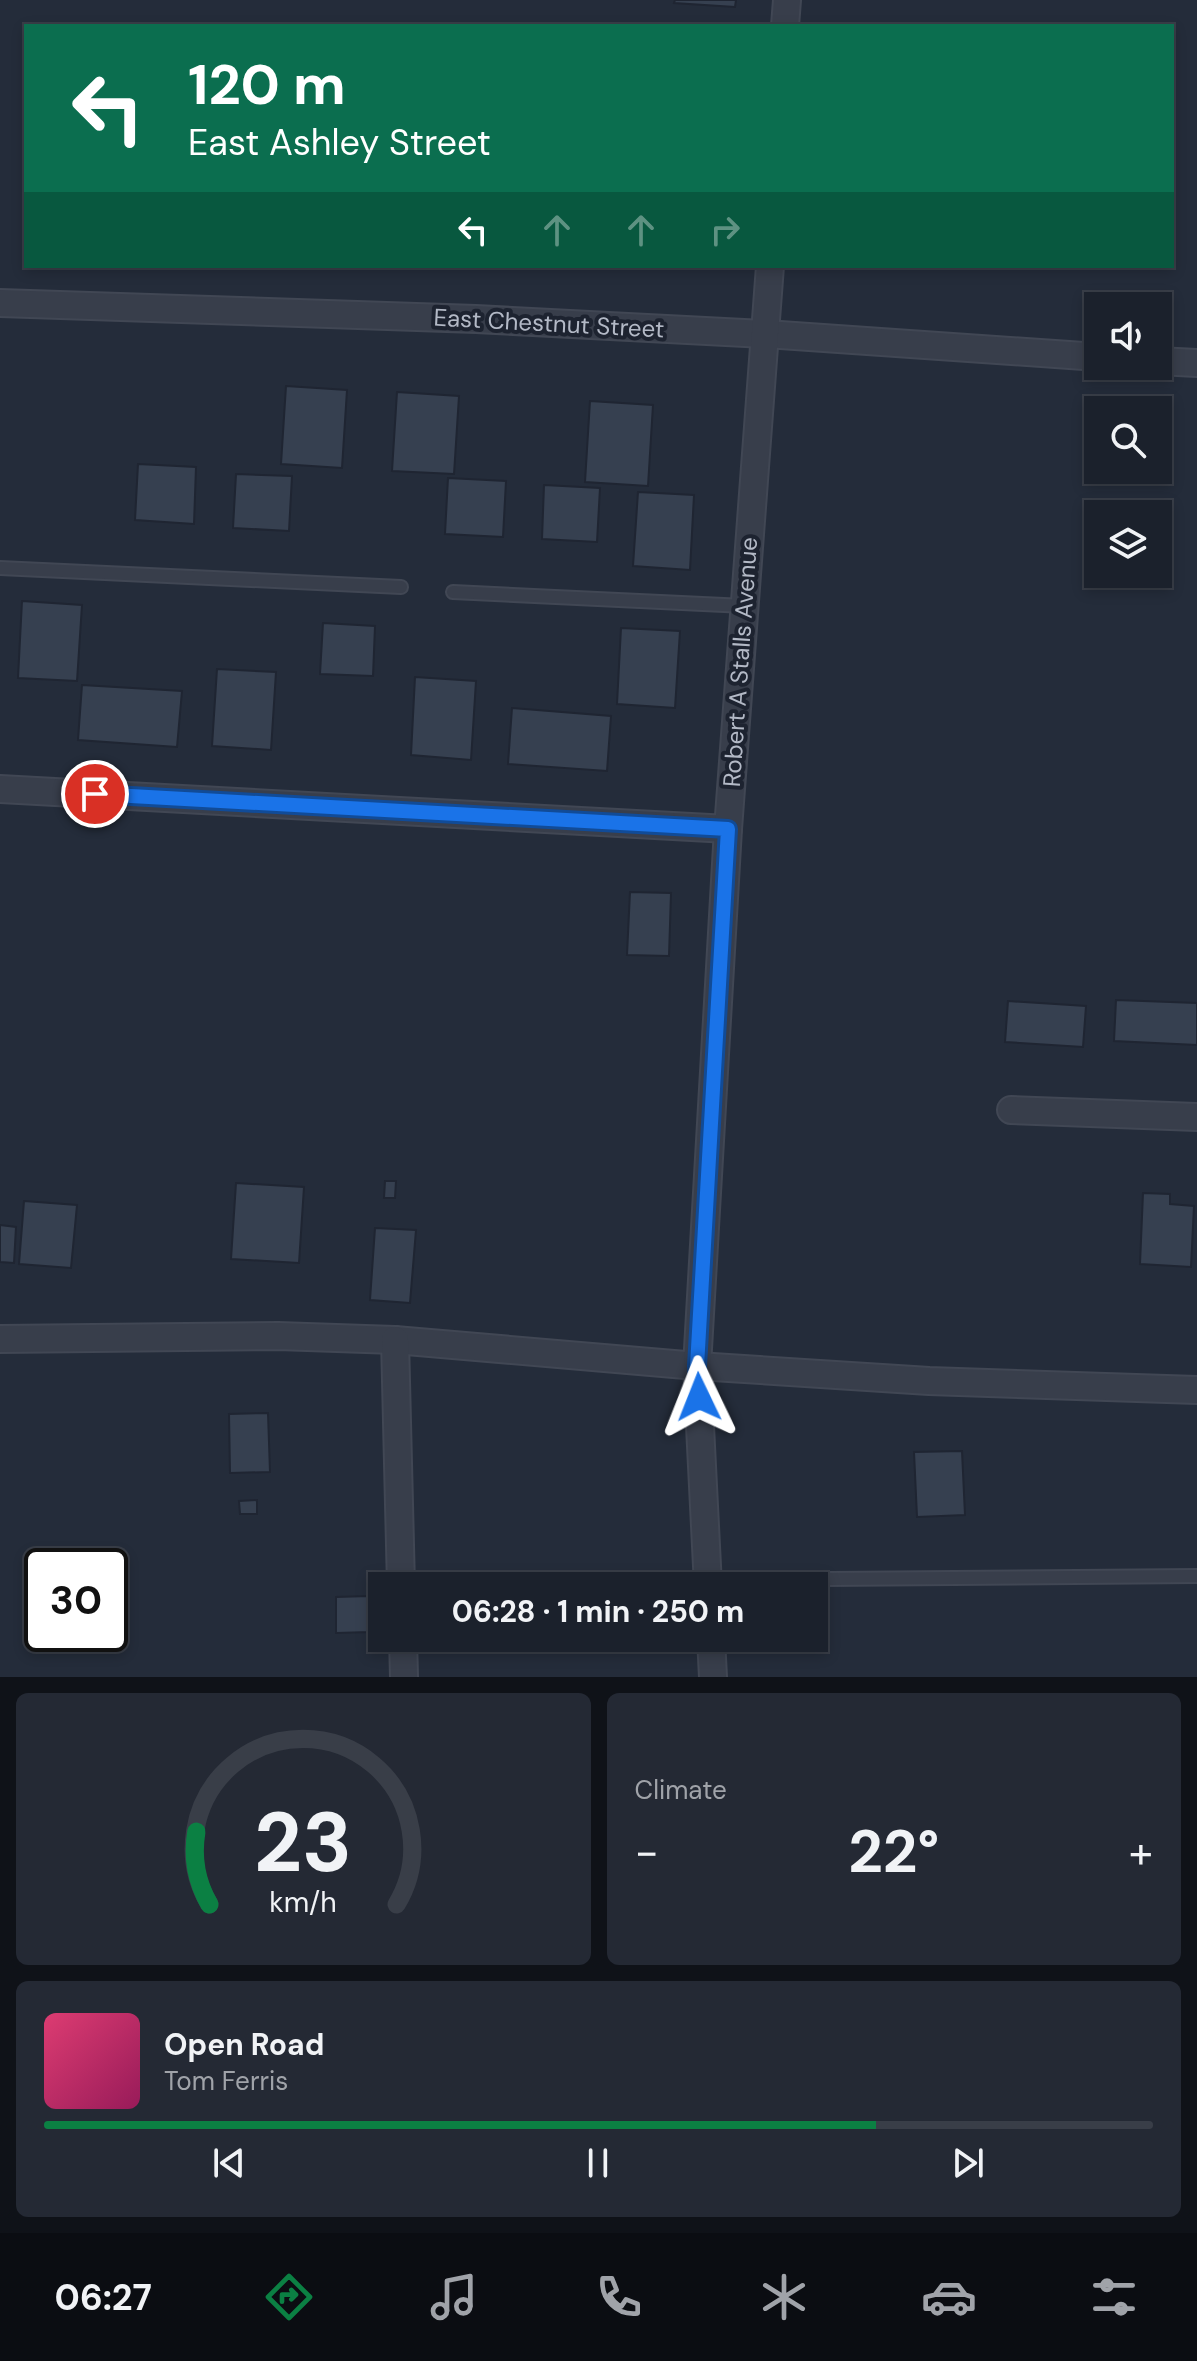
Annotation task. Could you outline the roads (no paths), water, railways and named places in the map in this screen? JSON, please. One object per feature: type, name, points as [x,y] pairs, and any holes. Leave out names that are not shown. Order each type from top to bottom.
[{"type":"street","points":[[785,24],[787,0]]},
{"type":"street","name":"Robert A Stalls Avenue","points":[[707,1572],[697,1366],[728,829],[770,268]]},
{"type":"street","name":"East Chestnut Street","points":[[0,304],[476,319],[766,334],[1084,356]]},
{"type":"street","points":[[1172,362],[1197,363]]},
{"type":"street","points":[[0,789],[728,829]]},
{"type":"street","points":[[1011,1110],[1197,1117]]},
{"type":"street","points":[[0,1339],[278,1336],[395,1340],[697,1366],[929,1381],[1197,1390]]},
{"type":"street","points":[[395,1340],[401,1572]]},
{"type":"street","points":[[403,1652],[404,1677]]},
{"type":"street","points":[[712,1652],[713,1677]]},
{"type":"lane","points":[[0,568],[401,587]]},
{"type":"lane","points":[[453,592],[745,606]]},
{"type":"lane","points":[[828,1581],[1197,1576]]}]
